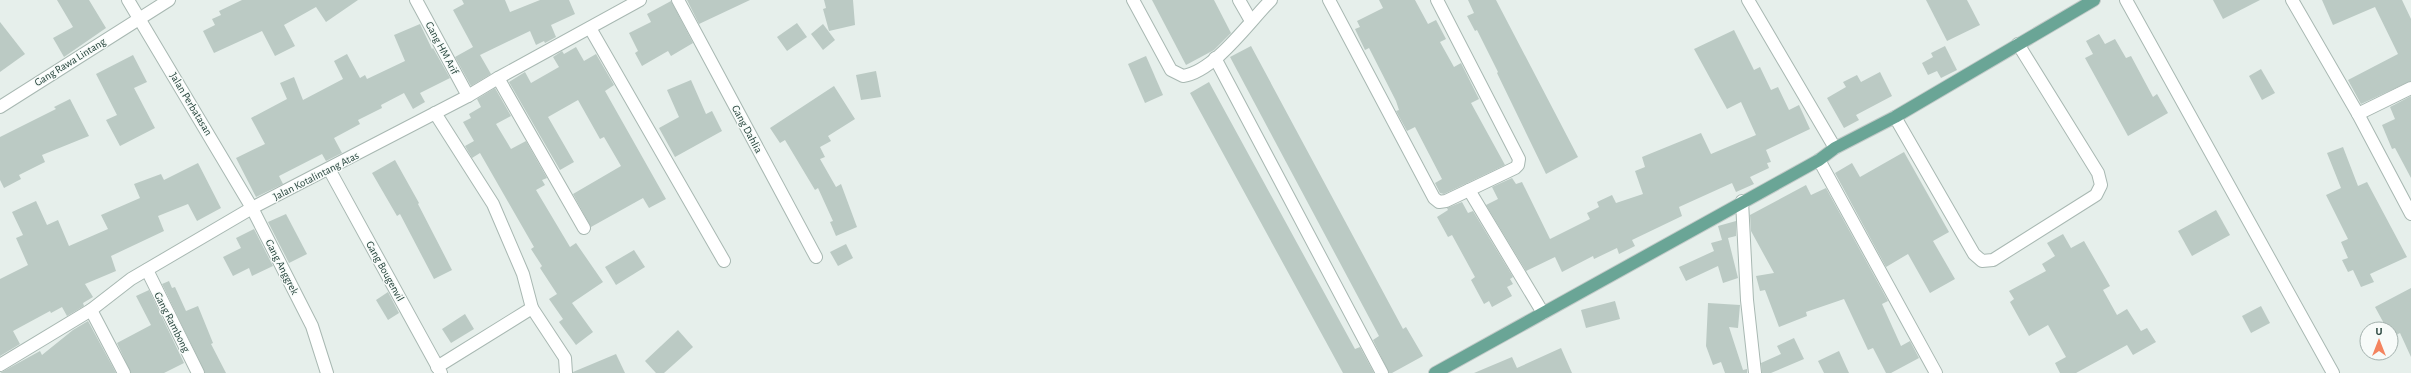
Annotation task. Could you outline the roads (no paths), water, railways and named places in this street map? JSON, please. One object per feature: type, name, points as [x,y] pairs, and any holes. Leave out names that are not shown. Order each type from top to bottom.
[{"type":"main road","points":[[1435,373],[1742,201],[1819,160],[1836,148],[1895,117],[2094,0]]},
{"type":"street","name":"Jalan Perbatasan","points":[[128,0],[252,208]]},
{"type":"street","name":"Gang Rawa Lintang","points":[[0,107],[169,0]]},
{"type":"street","name":"Gang HM Arif","points":[[416,0],[468,96]]},
{"type":"street","name":"Jalan Kotalintang Atas","points":[[0,365],[91,310],[131,279],[252,208],[468,96],[640,0]]},
{"type":"street","name":"Gang Dahlia","points":[[678,0],[816,257]]},
{"type":"street","points":[[1133,0],[1171,70],[1176,74],[1190,74],[1215,58],[1271,0]]},
{"type":"street","points":[[1239,0],[1251,21]]},
{"type":"street","points":[[1329,0],[1434,198],[1439,202],[1446,201],[1515,168],[1518,165],[1519,159],[1437,0]]},
{"type":"street","points":[[1748,0],[1836,148]]},
{"type":"street","points":[[2126,0],[2333,373]]},
{"type":"street","points":[[2292,0],[2358,114],[2411,214]]},
{"type":"street","points":[[590,28],[724,261]]},
{"type":"street","points":[[1895,117],[1974,254],[1982,261],[1993,260],[2096,196],[2100,185],[2098,173],[2018,44]]},
{"type":"street","points":[[1215,58],[1382,373]]},
{"type":"street","points":[[498,78],[584,228]]},
{"type":"street","points":[[2358,114],[2411,88]]},
{"type":"street","points":[[435,113],[493,204],[523,274],[532,308],[566,358],[566,373]]},
{"type":"street","points":[[1819,160],[1936,373]]},
{"type":"street","name":"Gang Bougenvil","points":[[329,169],[439,370]]},
{"type":"street","points":[[1469,190],[1543,313]]},
{"type":"street","points":[[1742,201],[1747,300],[1755,373]]},
{"type":"street","name":"Gang Anggrek","points":[[252,208],[312,326],[327,373]]},
{"type":"street","name":"Gang Rambong","points":[[147,270],[198,373]]},
{"type":"street","points":[[439,370],[532,308]]},
{"type":"street","points":[[91,310],[124,373]]}]
